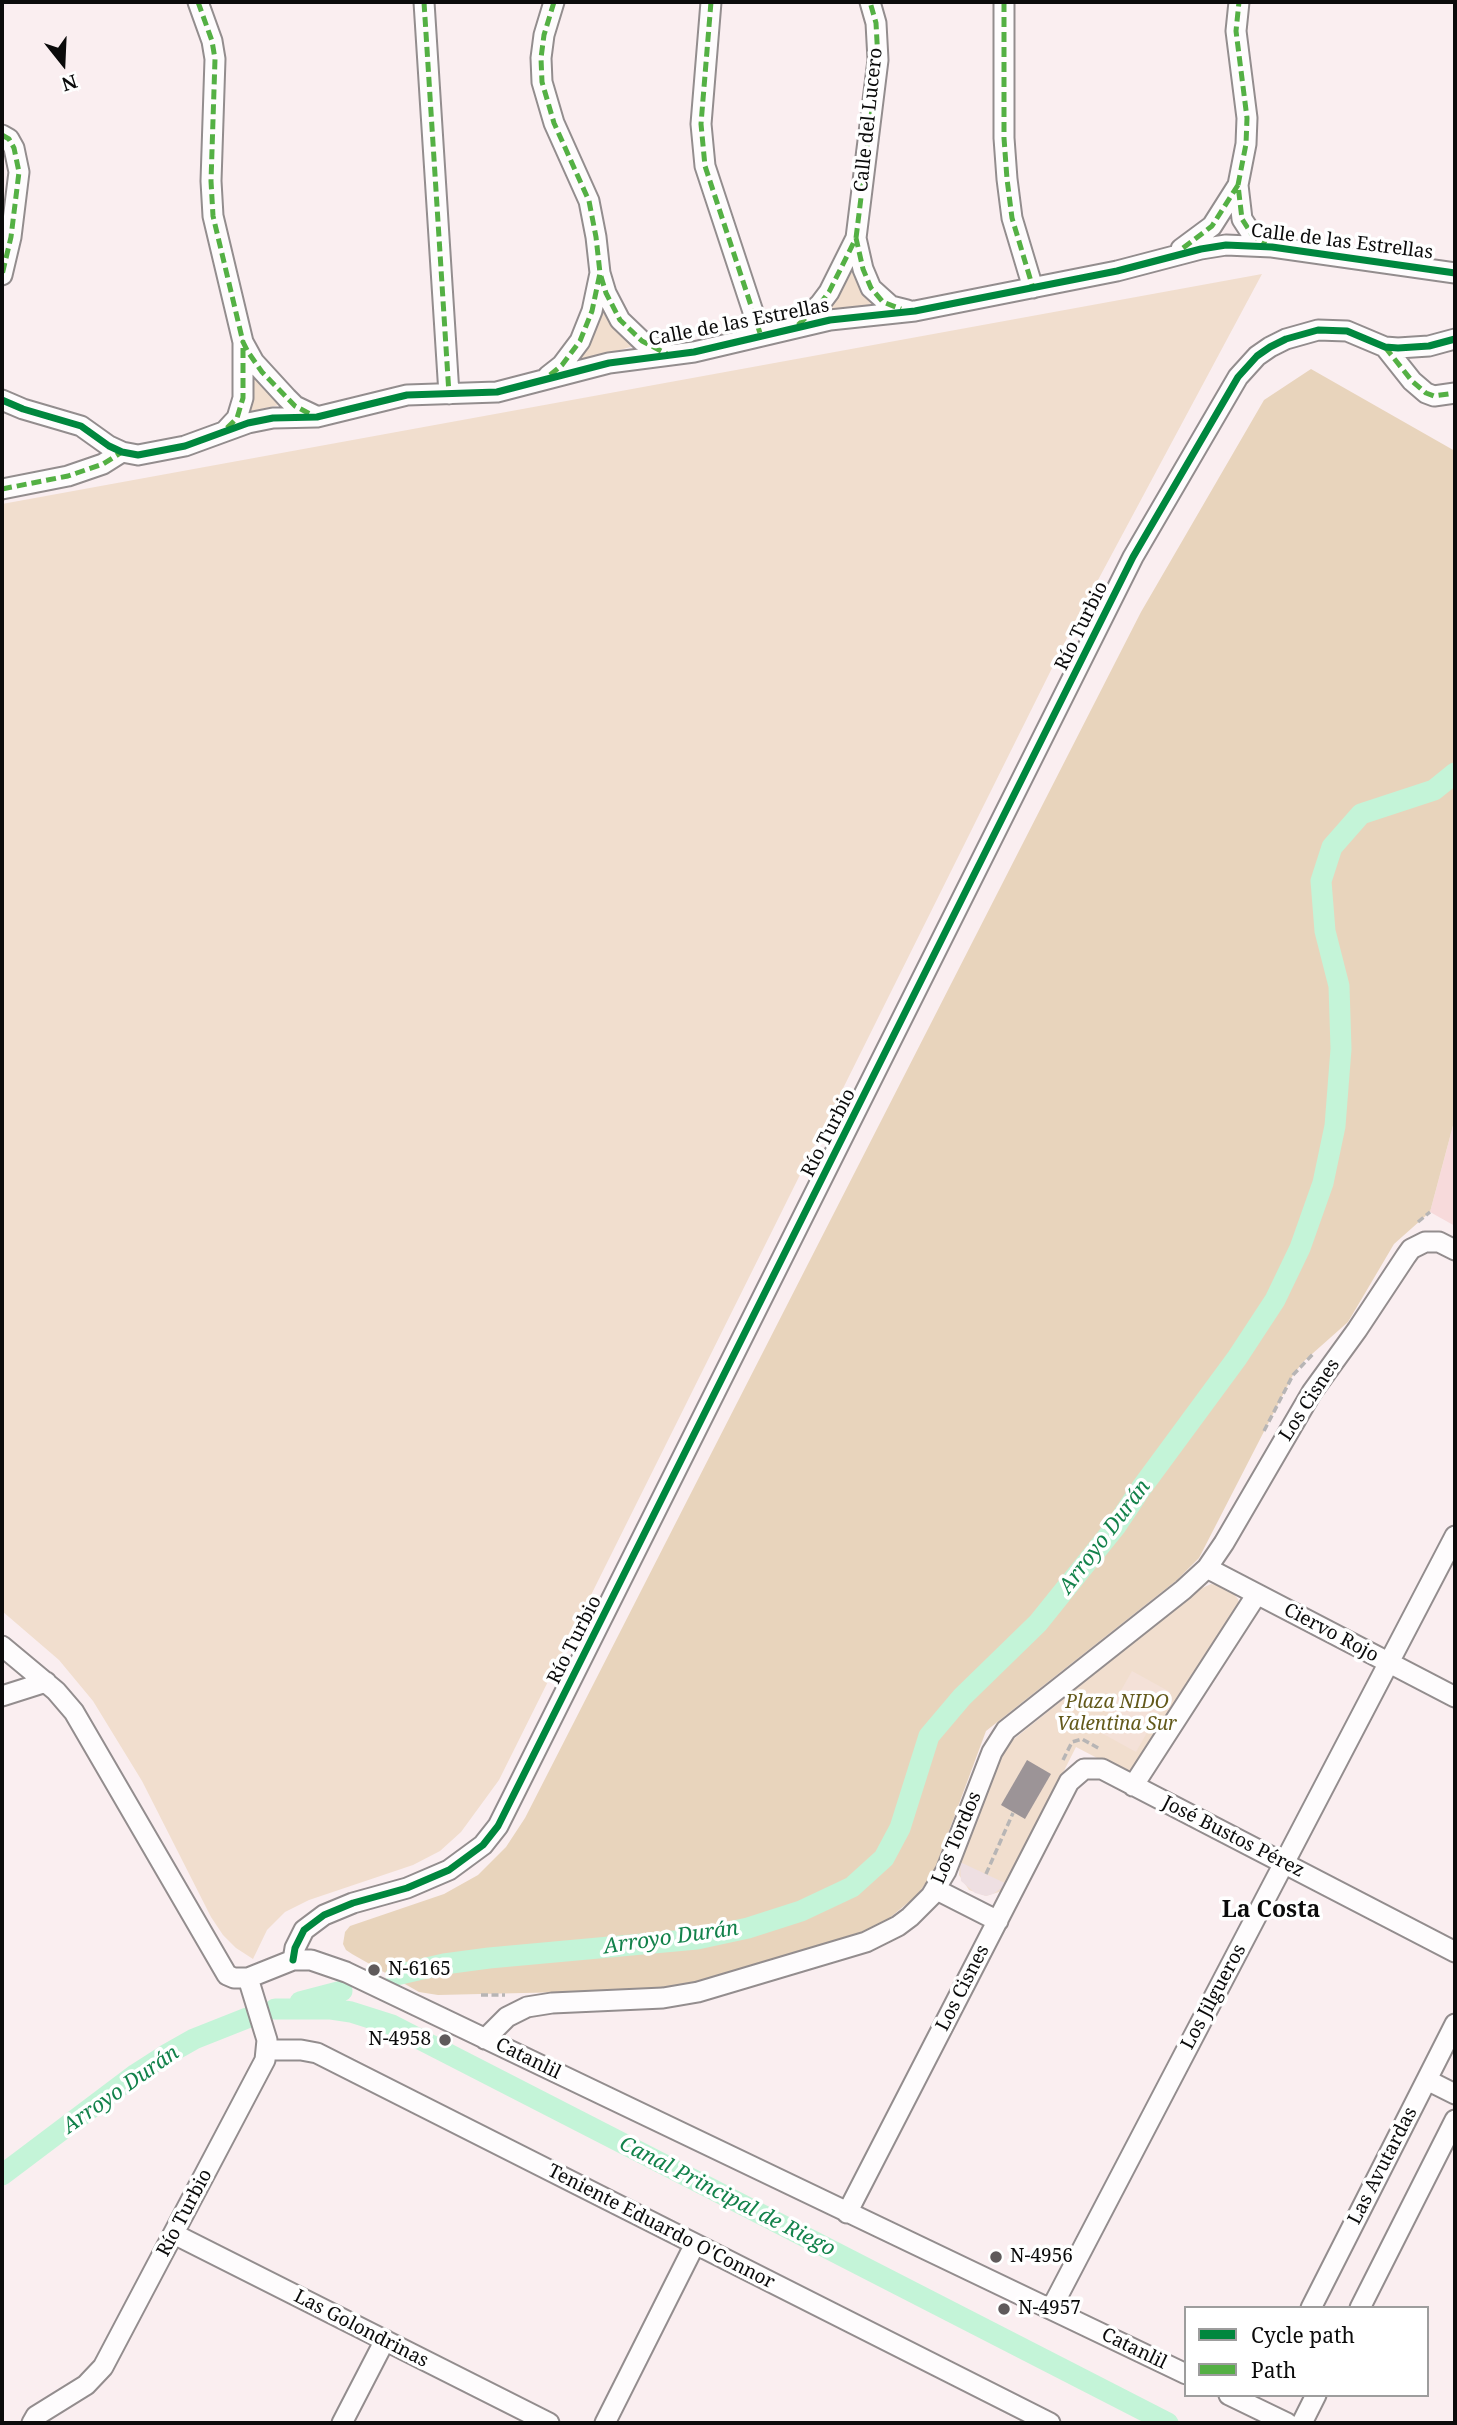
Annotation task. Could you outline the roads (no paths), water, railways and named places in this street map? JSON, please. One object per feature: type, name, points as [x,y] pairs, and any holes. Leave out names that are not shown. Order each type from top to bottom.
[{"type":"street","points":[[198,2],[212,41],[215,59],[211,181],[213,216],[243,342],[243,398],[237,418],[225,431]]},
{"type":"street","points":[[424,2],[449,394]]},
{"type":"street","points":[[554,2],[544,35],[542,82],[554,123],[589,201],[600,273],[606,293],[621,320],[642,341],[671,355]]},
{"type":"street","points":[[711,2],[701,124],[705,166],[761,336]]},
{"type":"street","name":"Calle del Lucero","points":[[793,328],[814,310],[829,292],[856,238],[878,60],[876,23],[870,2]]},
{"type":"street","points":[[1004,2],[1004,138],[1007,179],[1012,218],[1033,288]]},
{"type":"street","points":[[1239,2],[1236,31],[1247,118],[1246,144],[1238,186],[1239,208],[1247,229],[1261,242],[1272,247]]},
{"type":"street","points":[[2,135],[9,139],[14,148],[19,172],[11,237],[2,275]]},
{"type":"street","points":[[1160,261],[1187,246],[1212,226],[1238,186]]},
{"type":"street","name":"Calle del Lucero","points":[[856,238],[863,269],[871,288],[891,306],[915,310]]},
{"type":"street","name":"Calle de las Estrellas","points":[[122,453],[138,455],[161,452],[273,418],[317,417],[386,398],[497,392],[610,363],[671,355],[830,320],[915,310],[1033,288],[1226,245],[1272,247],[1455,273]]},
{"type":"street","points":[[536,383],[562,365],[580,341],[592,311],[600,273]]},
{"type":"street","name":"Río Turbio","points":[[293,1960],[295,1948],[304,1930],[324,1915],[353,1903],[407,1888],[449,1870],[483,1844],[498,1826],[517,1793],[1133,557],[1238,377],[1256,356],[1270,347],[1286,339],[1318,330],[1347,331],[1385,347]]},
{"type":"street","points":[[1385,347],[1415,347],[1455,339]]},
{"type":"street","points":[[243,342],[254,362],[287,398],[295,406],[317,417]]},
{"type":"street","points":[[1385,347],[1412,381],[1426,393],[1445,396],[1455,393]]},
{"type":"street","points":[[2,400],[82,426],[122,453]]},
{"type":"street","points":[[2,489],[68,476],[103,464],[122,453]]},
{"type":"street","name":"Los Cisnes","points":[[1207,1568],[1317,1385],[1411,1249],[1425,1242],[1439,1242],[1455,1250]]},
{"type":"street","name":"Los Jilgueros","points":[[1051,2309],[1455,1536]]},
{"type":"street","name":"Ciervo Rojo","points":[[1207,1568],[1455,1697]]},
{"type":"street","name":"Los Tordos","points":[[485,2039],[507,2017],[527,2007],[552,2003],[682,1996],[866,1942],[898,1926],[936,1889],[946,1871],[992,1752],[1006,1730],[1207,1568]]},
{"type":"street","points":[[1133,1786],[1257,1594]]},
{"type":"street","points":[[7,1656],[46,1682],[66,1701],[223,1970],[234,1978],[248,1978],[293,1960]]},
{"type":"street","points":[[2,1696],[46,1682]]},
{"type":"street","name":"Los Cisnes","points":[[848,2213],[1069,1782],[1084,1769]]},
{"type":"street","name":"José Bustos Pérez","points":[[1084,1769],[1102,1769],[1455,1952]]},
{"type":"street","points":[[936,1889],[998,1921]]},
{"type":"street","name":"Catanlil","points":[[293,1960],[311,1960],[346,1972],[1184,2373]]},
{"type":"street","points":[[248,1978],[267,2040],[267,2050]]},
{"type":"street","name":"Las Avutardas","points":[[1312,2306],[1455,2024]]},
{"type":"street","name":"Río Turbio","points":[[34,2419],[86,2385],[103,2367],[265,2060],[267,2050]]},
{"type":"street","name":"Teniente Eduardo O'Connor","points":[[267,2050],[317,2053],[1050,2423]]},
{"type":"street","points":[[1427,2080],[1455,2094]]},
{"type":"street","points":[[1361,2306],[1455,2120]]},
{"type":"street","name":"Las Golondrinas","points":[[174,2234],[549,2423]]},
{"type":"street","points":[[605,2423],[695,2244]]},
{"type":"street","points":[[342,2423],[384,2340]]},
{"type":"street","points":[[1239,2397],[1263,2402],[1287,2423]]},
{"type":"street","points":[[1302,2423],[1315,2397]]},
{"type":"waterway","name":"Arroyo Durán","points":[[396,1975],[444,1964],[697,1939],[748,1928],[801,1911],[852,1887],[884,1858],[900,1828],[929,1736],[962,1697],[1038,1623],[1116,1526],[1237,1358],[1275,1300],[1300,1248],[1323,1183],[1335,1126],[1341,1049],[1339,986],[1325,931],[1321,881],[1332,847],[1361,814],[1434,790],[1455,773]]},
{"type":"waterway","name":"Arroyo Durán","points":[[300,2002],[342,1991]]},
{"type":"waterway","name":"Canal Principal de Riego","points":[[275,2009],[331,2009],[351,2012],[392,2025],[1168,2423]]},
{"type":"waterway","name":"Arroyo Durán","points":[[2,2175],[164,2056],[194,2039],[247,2018]]},
{"type":"place","name":"N-6165","points":[[374,1970]]},
{"type":"place","name":"N-4958","points":[[445,2040]]},
{"type":"place","name":"N-4956","points":[[996,2257]]},
{"type":"place","name":"N-4957","points":[[1004,2309]]},
{"type":"district","name":"La Costa","points":[[1271,1910]]},
{"type":"park label","name":"Plaza NIDO Valentina Sur","points":[[1117,1714]]}]
